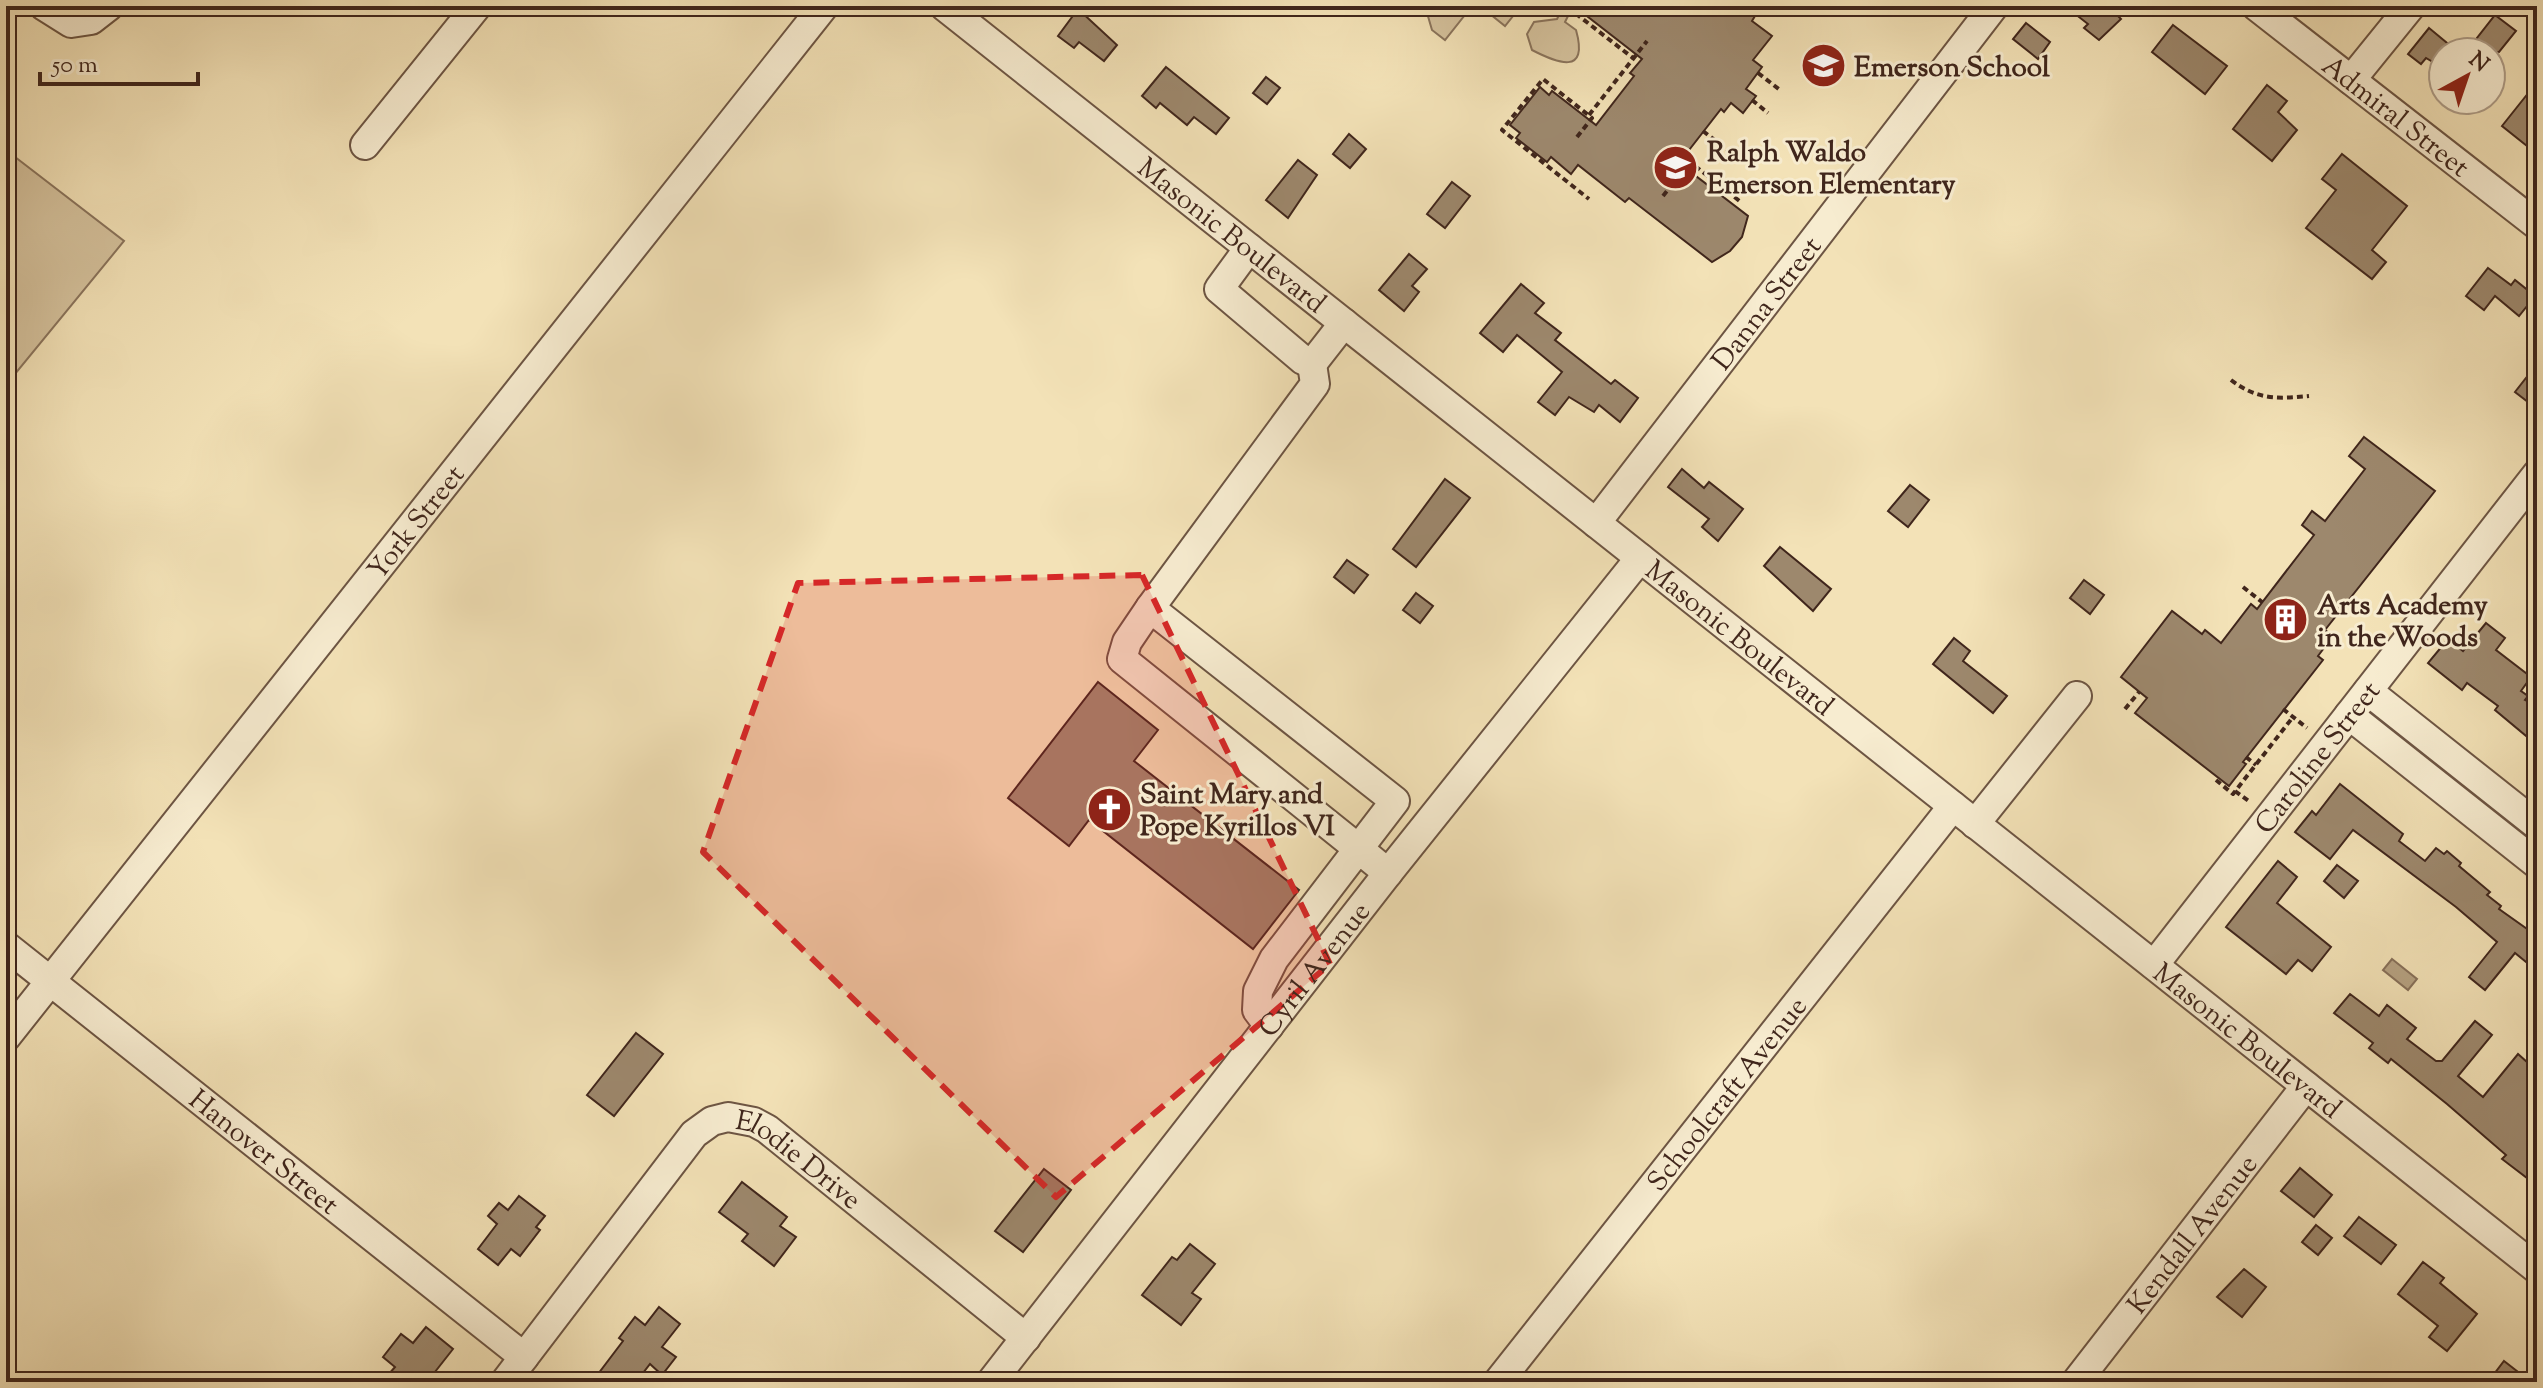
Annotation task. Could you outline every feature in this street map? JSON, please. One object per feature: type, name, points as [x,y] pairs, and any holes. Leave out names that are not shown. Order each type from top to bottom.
[{"type":"street","points":[[44,6],[71,23],[100,13]]},
{"type":"street","points":[[365,145],[477,6]]},
{"type":"street","name":"York Street","points":[[6,1037],[824,6]]},
{"type":"street","name":"Masonic Boulevard","points":[[944,6],[2537,1269]]},
{"type":"street","name":"Danna Street","points":[[1596,523],[1994,6]]},
{"type":"street","name":"Admiral Street","points":[[2256,6],[2537,225]]},
{"type":"street","points":[[2351,80],[2411,6]]},
{"type":"street","points":[[1249,248],[1219,289],[1303,360],[1312,364]]},
{"type":"street","points":[[1344,323],[1312,364],[1315,384],[1150,608],[1127,642],[1122,659],[1388,873]]},
{"type":"street","name":"Caroline Street","points":[[2154,965],[2537,474]]},
{"type":"street","name":"Cyril Avenue","points":[[991,1382],[1388,873],[1640,558]]},
{"type":"street","points":[[1150,608],[1395,801],[1274,959],[1258,991],[1257,1010],[1269,1026]]},
{"type":"street","points":[[2368,691],[2537,825]]},
{"type":"street","points":[[1975,824],[2077,696]]},
{"type":"street","points":[[2349,715],[2537,864]]},
{"type":"street","name":"Schoolcraft Avenue","points":[[1498,1382],[1953,806]]},
{"type":"street","name":"Hanover Street","points":[[6,946],[524,1357]]},
{"type":"street","name":"Kendall Avenue","points":[[2076,1382],[2306,1086]]},
{"type":"street","name":"Elodie Drive","points":[[505,1382],[675,1155],[712,1121],[728,1117],[754,1122],[767,1129],[1026,1338]]},
{"type":"path","points":[[1581,6],[1575,13],[1633,58]]},
{"type":"path","points":[[1589,115],[1647,41]]},
{"type":"path","points":[[1758,73],[1780,90]]},
{"type":"path","points":[[1577,137],[1592,118],[1543,79],[1502,130],[1589,199]]},
{"type":"path","points":[[1752,100],[1768,113]]},
{"type":"path","points":[[1703,131],[1731,153]]},
{"type":"path","points":[[1663,196],[1690,162],[1742,203]]},
{"type":"path","points":[[2231,380],[2246,391],[2271,399],[2309,396]]},
{"type":"path","points":[[2243,587],[2262,602]]},
{"type":"path","points":[[2125,709],[2139,692]]},
{"type":"path","points":[[2283,709],[2307,728]]},
{"type":"path","points":[[2216,780],[2233,794],[2293,717]]},
{"type":"path","points":[[2246,757],[2256,765]]},
{"type":"path","points":[[2235,791],[2250,802]]},
{"type":"highlighted area","points":[[1142,575],[1330,964],[1056,1197],[703,852],[798,583]]},
{"type":"shaded area","points":[[1425,6],[1472,6],[1445,40],[1432,30]]},
{"type":"shaded area","points":[[1480,6],[1521,6],[1505,26]]},
{"type":"shaded area","points":[[1560,13],[1568,16],[1565,22],[1576,30],[1579,45],[1578,54],[1568,62],[1551,59],[1532,50],[1527,34],[1534,22],[1557,19]]},
{"type":"shaded area","points":[[6,150],[124,241],[6,385]]},
{"type":"shaded area","points":[[2392,959],[2417,979],[2408,990],[2383,970]]},
{"type":"building","name":"Ralph Waldo Emerson Elementary","points":[[1574,6],[1743,6],[1755,16],[1752,21],[1772,36],[1753,60],[1762,67],[1746,89],[1756,96],[1743,113],[1731,103],[1724,112],[1721,109],[1679,163],[1748,216],[1742,237],[1730,251],[1712,262],[1629,198],[1625,202],[1578,165],[1571,174],[1551,157],[1547,162],[1516,138],[1520,133],[1510,125],[1540,87],[1549,95],[1552,91],[1596,125],[1634,76],[1630,73],[1642,59]]},
{"type":"building","points":[[2065,6],[2126,6],[2118,16],[2121,19],[2099,40],[2084,28],[2088,24]]},
{"type":"building","points":[[1078,9],[1117,45],[1104,61],[1079,42],[1074,48],[1058,36]]},
{"type":"building","points":[[2495,15],[2516,31],[2507,42],[2507,36],[2479,36]]},
{"type":"building","points":[[2026,23],[2050,42],[2038,59],[2013,39]]},
{"type":"building","points":[[2173,25],[2227,66],[2205,94],[2152,52]]},
{"type":"building","points":[[2429,28],[2439,36],[2427,36],[2427,59],[2421,64],[2408,54]]},
{"type":"building","points":[[1166,67],[1229,118],[1216,134],[1194,117],[1187,125],[1160,103],[1156,108],[1142,96]]},
{"type":"building","points":[[1266,77],[1280,88],[1267,104],[1253,93]]},
{"type":"building","points":[[2537,82],[2537,154],[2502,126]]},
{"type":"building","points":[[2267,85],[2287,101],[2278,112],[2297,130],[2272,161],[2233,129]]},
{"type":"building","points":[[1349,134],[1366,149],[1350,168],[1333,154]]},
{"type":"building","points":[[2342,154],[2407,206],[2372,250],[2386,262],[2372,279],[2306,228],[2336,190],[2322,179]]},
{"type":"building","points":[[1298,160],[1317,175],[1288,218],[1266,200]]},
{"type":"building","points":[[1452,182],[1470,196],[1445,228],[1427,214]]},
{"type":"building","points":[[1409,254],[1427,269],[1412,286],[1419,292],[1404,311],[1379,290]]},
{"type":"building","points":[[2488,268],[2511,285],[2515,280],[2535,296],[2519,316],[2495,296],[2484,310],[2466,296]]},
{"type":"building","points":[[1521,284],[1544,303],[1535,313],[1561,333],[1555,340],[1611,384],[1615,380],[1638,398],[1620,422],[1599,405],[1594,412],[1569,397],[1555,415],[1538,402],[1562,372],[1517,335],[1503,352],[1480,333]]},
{"type":"building","points":[[2537,364],[2537,409],[2515,392]]},
{"type":"building","name":"Arts Academy in the Woods","points":[[2364,437],[2435,491],[2325,630],[2333,636],[2318,656],[2323,660],[2243,762],[2246,764],[2229,786],[2135,713],[2147,698],[2121,677],[2172,611],[2202,634],[2205,630],[2221,643],[2251,604],[2257,609],[2314,535],[2302,525],[2312,511],[2325,521],[2365,469],[2349,456]]},
{"type":"building","points":[[1682,469],[1704,488],[1709,482],[1743,509],[1718,541],[1702,527],[1709,519],[1668,487]]},
{"type":"building","points":[[1445,479],[1470,498],[1416,567],[1393,549]]},
{"type":"building","points":[[1910,485],[1929,500],[1908,527],[1888,511]]},
{"type":"building","points":[[1780,547],[1831,589],[1813,611],[1764,566]]},
{"type":"building","points":[[1347,560],[1368,575],[1354,593],[1334,577]]},
{"type":"building","points":[[2084,580],[2104,595],[2090,614],[2070,598]]},
{"type":"building","points":[[1416,593],[1433,606],[1420,623],[1403,610]]},
{"type":"building","points":[[2486,623],[2505,638],[2496,650],[2531,677],[2521,691],[2528,696],[2525,700],[2537,706],[2537,745],[2495,710],[2498,706],[2467,683],[2462,690],[2428,663],[2448,639],[2463,651]]},
{"type":"building","points":[[1954,638],[1970,651],[1963,661],[2007,696],[1993,713],[1933,664]]},
{"type":"building","name":"Saint Mary and Pope Kyrillos VI","points":[[1098,682],[1158,730],[1134,761],[1299,890],[1253,949],[1089,820],[1069,846],[1008,798]]},
{"type":"building","points":[[2340,784],[2403,834],[2399,841],[2425,861],[2436,848],[2444,854],[2447,851],[2461,863],[2459,866],[2490,892],[2487,895],[2501,906],[2499,909],[2537,936],[2537,971],[2515,953],[2485,990],[2469,977],[2497,942],[2456,907],[2353,830],[2330,859],[2295,832],[2312,811],[2316,815]]},
{"type":"building","points":[[2278,861],[2297,877],[2277,903],[2331,947],[2312,971],[2298,960],[2286,974],[2226,927]]},
{"type":"building","points":[[2337,865],[2358,881],[2344,898],[2324,881]]},
{"type":"building","points":[[2350,994],[2379,1016],[2387,1005],[2416,1028],[2407,1039],[2436,1061],[2442,1061],[2475,1021],[2492,1035],[2458,1076],[2483,1097],[2518,1054],[2537,1071],[2537,1164],[2527,1178],[2502,1159],[2506,1155],[2447,1104],[2391,1059],[2388,1063],[2369,1048],[2373,1043],[2334,1013]]},
{"type":"building","points":[[636,1033],[663,1054],[614,1116],[587,1095]]},
{"type":"building","points":[[2300,1168],[2332,1195],[2314,1217],[2281,1191]]},
{"type":"building","points":[[1044,1169],[1071,1190],[1023,1252],[995,1231]]},
{"type":"building","points":[[742,1182],[787,1217],[780,1226],[796,1237],[774,1266],[742,1241],[748,1234],[719,1212]]},
{"type":"building","points":[[519,1196],[545,1216],[536,1227],[540,1230],[520,1256],[511,1249],[498,1265],[478,1249],[497,1224],[488,1216],[499,1203],[508,1210]]},
{"type":"building","points":[[2359,1217],[2396,1245],[2381,1264],[2344,1236]]},
{"type":"building","points":[[2316,1225],[2332,1238],[2318,1255],[2302,1242]]},
{"type":"building","points":[[1190,1244],[1215,1264],[1192,1293],[1201,1299],[1181,1325],[1142,1295],[1172,1257],[1177,1260]]},
{"type":"building","points":[[2423,1262],[2444,1278],[2440,1283],[2477,1314],[2447,1351],[2429,1337],[2438,1326],[2398,1294]]},
{"type":"building","points":[[2244,1269],[2266,1287],[2242,1317],[2217,1297]]},
{"type":"building","points":[[659,1307],[680,1324],[662,1347],[676,1357],[662,1375],[650,1364],[636,1382],[592,1382],[623,1341],[619,1338],[635,1317],[645,1325]]},
{"type":"building","points":[[426,1327],[453,1349],[427,1382],[382,1382],[395,1367],[383,1357],[401,1334],[413,1343]]},
{"type":"building","points":[[2504,1361],[2531,1382],[2488,1382]]},
{"type":"place","name":"Emerson School","points":[[1823,66]]},
{"type":"place","name":"Ralph Waldo Emerson Elementary","points":[[1676,167]]},
{"type":"place","name":"Arts Academy in the Woods","points":[[2286,620]]},
{"type":"place","name":"Saint Mary and Pope Kyrillos VI","points":[[1109,809]]}]
